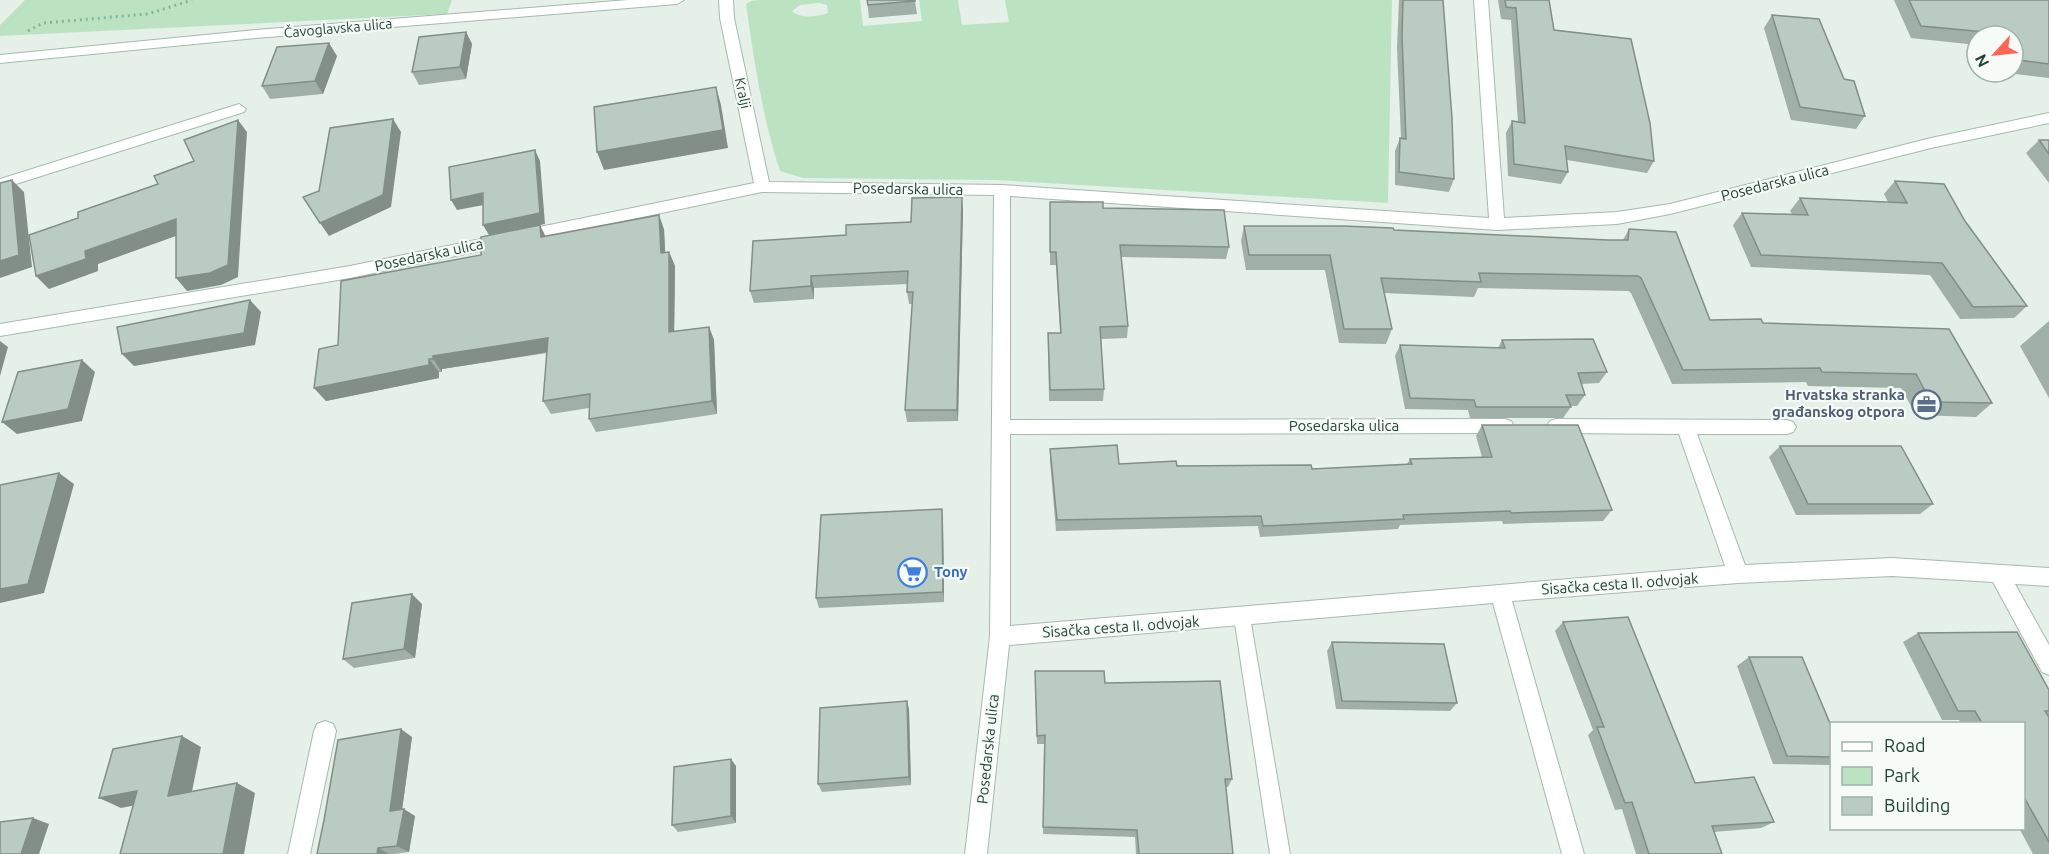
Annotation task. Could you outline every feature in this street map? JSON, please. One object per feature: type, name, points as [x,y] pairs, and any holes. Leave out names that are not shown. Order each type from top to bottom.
[{"type":"street","name":"Čavoglavska ulica","points":[[0,59],[256,34],[677,0]]},
{"type":"street","name":"Kralji","points":[[726,0],[727,18],[762,187]]},
{"type":"street","points":[[1481,0],[1497,224]]},
{"type":"street","points":[[0,184],[239,109]]},
{"type":"street","name":"Posedarska ulica","points":[[0,330],[350,272],[762,187],[1002,190],[1497,224],[1617,218],[1670,209],[1942,141],[2049,118]]},
{"type":"street","name":"Posedarska ulica","points":[[976,854],[1000,636],[1002,190]]},
{"type":"street","points":[[1685,425],[1738,574]]},
{"type":"street","name":"Posedarska ulica","points":[[1002,427],[1517,426]]},
{"type":"street","points":[[1541,426],[1787,427]]},
{"type":"street","name":"Sisačka cesta II. odvojak","points":[[1000,636],[1738,574],[1892,567],[2049,577]]},
{"type":"street","points":[[1999,574],[2049,665]]},
{"type":"street","points":[[1500,593],[1573,854]]},
{"type":"street","points":[[299,854],[325,731]]},
{"type":"lane","points":[[1242,617],[1280,854]]},
{"type":"path","points":[[23,35],[43,23],[148,14],[192,0]]},
{"type":"green space","points":[[25,0],[452,0],[447,14],[0,36],[0,25]]},
{"type":"green space","points":[[860,0],[863,26],[922,21],[919,0],[958,0],[962,25],[1009,22],[1005,0],[1392,0],[1388,203],[996,180],[803,178],[780,171],[763,109],[746,4],[751,1]],"holes":[[[819,3],[827,5],[828,13],[819,16],[804,16],[792,11],[800,5]]]},
{"type":"building","points":[[867,0],[915,0],[915,1],[868,5]]},
{"type":"building","points":[[1403,0],[1443,0],[1454,179],[1399,172],[1400,138],[1406,139]]},
{"type":"building","points":[[1505,0],[1549,0],[1554,30],[1631,39],[1650,123],[1654,161],[1565,146],[1568,172],[1514,164],[1512,121],[1525,123],[1516,8],[1506,7]]},
{"type":"building","points":[[1909,0],[2049,0],[2049,64],[2025,61],[2025,24],[1965,24],[1965,30],[1921,26]]},
{"type":"building","points":[[1772,15],[1819,19],[1844,79],[1854,81],[1865,116],[1800,107]]},
{"type":"building","points":[[466,32],[460,67],[412,72],[419,37]]},
{"type":"building","points":[[329,43],[315,81],[262,86],[277,47]]},
{"type":"building","points":[[716,87],[723,130],[597,152],[594,107]]},
{"type":"building","points":[[393,119],[383,195],[320,223],[303,197],[319,191],[330,128]]},
{"type":"building","points":[[238,120],[228,265],[210,273],[176,278],[176,219],[85,251],[86,259],[36,276],[29,235],[78,218],[78,212],[158,184],[154,176],[194,161],[184,140]]},
{"type":"building","points":[[2039,140],[2049,140],[2049,154]]},
{"type":"building","points":[[535,150],[540,213],[483,225],[483,193],[451,200],[449,167]]},
{"type":"building","points":[[12,180],[19,255],[0,261],[0,183]]},
{"type":"building","points":[[1895,181],[1944,184],[1965,221],[2027,306],[1973,307],[1942,263],[1761,255],[1742,213],[1808,215],[1800,198],[1907,203]]},
{"type":"building","points":[[962,197],[957,410],[905,410],[913,292],[907,292],[908,271],[811,276],[811,286],[750,291],[753,241],[846,235],[846,225],[911,222],[912,198]]},
{"type":"building","points":[[1050,202],[1103,202],[1103,208],[1224,210],[1229,247],[1120,245],[1128,326],[1100,327],[1104,389],[1050,390],[1048,333],[1061,333],[1056,252],[1050,252]]},
{"type":"building","points":[[659,215],[661,253],[669,252],[669,332],[709,327],[712,401],[589,419],[590,394],[543,401],[548,338],[433,356],[433,359],[429,359],[429,365],[314,388],[319,349],[338,345],[341,281],[481,255],[481,237],[540,225],[541,237]]},
{"type":"building","points":[[1244,226],[1343,226],[1608,240],[1628,240],[1629,229],[1676,232],[1710,320],[1761,319],[1763,323],[1949,329],[1992,403],[1931,402],[1916,374],[1822,372],[1820,368],[1683,370],[1641,278],[1638,276],[1479,273],[1481,282],[1381,278],[1392,329],[1344,329],[1330,255],[1249,255]]},
{"type":"building","points":[[250,300],[244,333],[122,354],[117,327]]},
{"type":"building","points":[[1593,339],[1607,372],[1578,373],[1585,395],[1566,395],[1571,407],[1476,407],[1474,400],[1410,398],[1400,345],[1505,348],[1502,340]]},
{"type":"building","points":[[82,360],[68,409],[2,422],[18,372]]},
{"type":"building","points":[[1482,425],[1578,425],[1612,510],[1403,515],[1404,519],[1263,526],[1261,516],[1057,520],[1050,449],[1117,445],[1119,464],[1176,461],[1177,466],[1311,465],[1312,469],[1412,464],[1410,459],[1492,457]]},
{"type":"building","points":[[1780,446],[1901,446],[1933,504],[1808,504]]},
{"type":"building","points":[[59,473],[28,584],[0,589],[0,485]]},
{"type":"building","points":[[942,509],[943,592],[816,598],[821,515]]},
{"type":"building","points":[[412,594],[404,649],[343,659],[352,603]]},
{"type":"building","points":[[1628,617],[1695,783],[1754,777],[1774,822],[1712,826],[1722,854],[1649,854],[1632,802],[1625,803],[1597,727],[1604,727],[1563,622]]},
{"type":"building","points":[[2017,632],[2049,690],[2049,711],[2045,711],[2049,717],[2049,842],[2025,799],[2025,722],[1981,722],[1975,711],[1958,711],[1918,633]]},
{"type":"building","points":[[1332,642],[1444,644],[1457,703],[1342,701]]},
{"type":"building","points":[[1749,657],[1802,657],[1830,723],[1830,757],[1787,756]]},
{"type":"building","points":[[1035,671],[1104,671],[1105,683],[1220,681],[1232,779],[1225,779],[1233,854],[1139,854],[1137,830],[1043,827],[1045,735],[1037,736]]},
{"type":"building","points":[[907,701],[909,777],[818,784],[820,708]]},
{"type":"building","points":[[401,729],[390,811],[404,809],[397,846],[378,848],[377,854],[317,854],[338,740]]},
{"type":"building","points":[[182,736],[168,796],[237,783],[223,854],[120,854],[137,791],[99,798],[113,749]]},
{"type":"building","points":[[731,759],[731,816],[672,825],[674,767]]},
{"type":"building","points":[[33,818],[21,854],[0,854],[0,822]]},
{"type":"place","name":"Hrvatska stranka građanskog otpora","points":[[1926,404]]},
{"type":"place","name":"Tony","points":[[913,572]]}]
